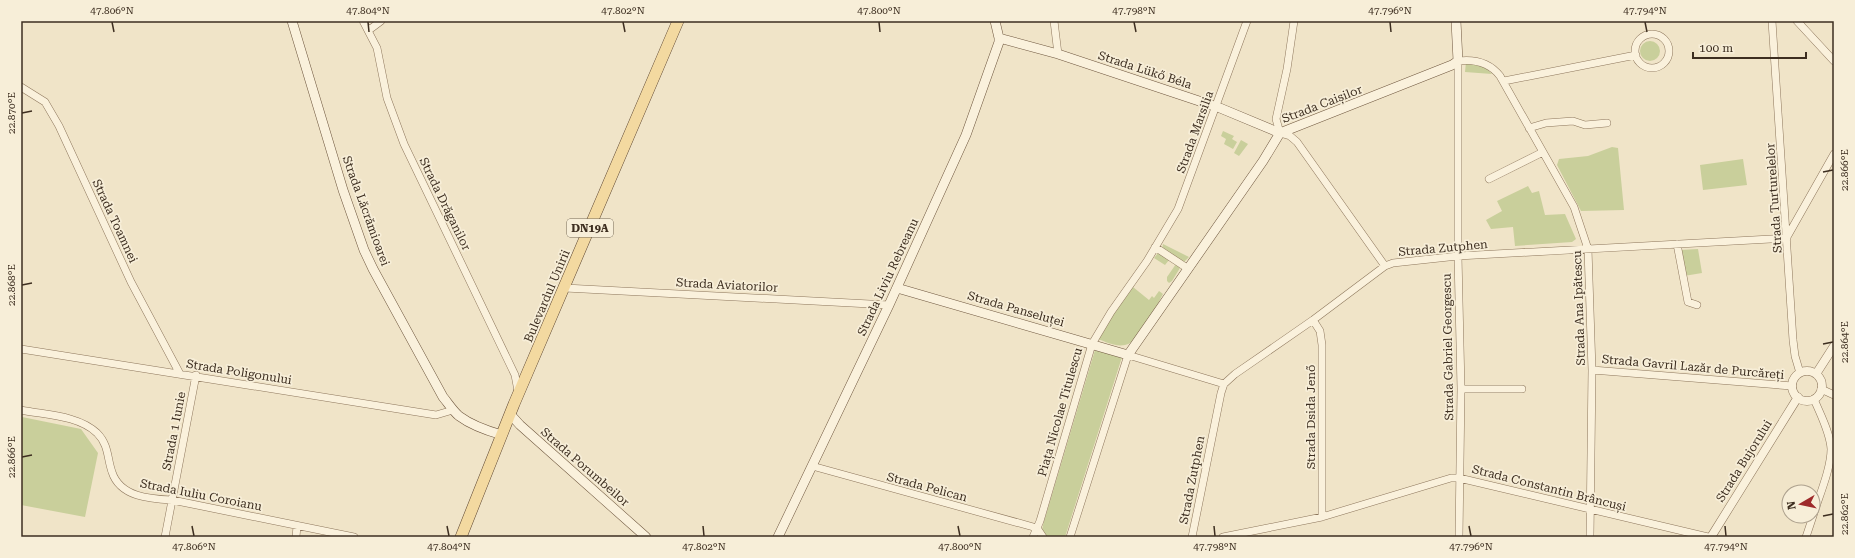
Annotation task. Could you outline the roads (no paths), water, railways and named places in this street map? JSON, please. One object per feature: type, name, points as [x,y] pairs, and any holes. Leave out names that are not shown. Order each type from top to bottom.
[{"type":"main road","name":"Strada Lăcrămioarei","points":[[292,21],[343,190],[364,250],[373,269],[443,397],[452,410],[459,417],[502,435]]},
{"type":"main road","name":"Bulevardul Unirii","points":[[460,537],[510,414],[678,21]]},
{"type":"main road","name":"Strada Liviu Rebreanu","points":[[778,537],[897,288],[966,136],[996,52],[999,38],[995,21]]},
{"type":"main road","points":[[1456,21],[1458,61]]},
{"type":"main road","name":"Strada Lükő Béla","points":[[999,38],[1058,54],[1215,106],[1280,133]]},
{"type":"main road","name":"Strada Caișilor","points":[[1187,268],[1263,161],[1280,133],[1447,68],[1458,61]]},
{"type":"main road","points":[[1128,354],[1187,268]]},
{"type":"main road","name":"Strada Panseluței","points":[[897,288],[1128,354]]},
{"type":"main road","name":"Strada Porumbeilor","points":[[510,414],[520,425],[646,537]]},
{"type":"street","name":"Strada Drăganilor","points":[[363,21],[377,48],[387,98],[397,127],[518,381],[519,393]]},
{"type":"street","points":[[369,30],[381,21]]},
{"type":"street","points":[[1054,21],[1058,54]]},
{"type":"street","name":"Strada Marsilia","points":[[1155,247],[1178,209],[1247,21]]},
{"type":"street","points":[[1294,21],[1287,69],[1276,119],[1280,133],[1290,136],[1297,142],[1385,266]]},
{"type":"street","name":"Strada Turturelelor","points":[[1772,21],[1794,348],[1800,373]]},
{"type":"street","points":[[1797,21],[1834,61]]},
{"type":"street","points":[[1649,34],[1660,36],[1664,39],[1669,49],[1667,60],[1658,67],[1653,68],[1643,65],[1636,55],[1636,45],[1639,40],[1649,34]]},
{"type":"street","points":[[1504,82],[1636,55]]},
{"type":"street","name":"Strada Ana Ipătescu","points":[[1458,61],[1474,61],[1486,64],[1497,72],[1504,82],[1574,207],[1588,249],[1592,370],[1590,537]]},
{"type":"street","name":"Strada Gabriel Georgescu","points":[[1458,61],[1458,256],[1461,389],[1459,537]]},
{"type":"street","name":"Strada Toamnei","points":[[21,87],[45,102],[59,126],[131,282],[180,374]]},
{"type":"street","points":[[1529,128],[1546,124],[1573,121],[1585,125],[1607,123]]},
{"type":"street","points":[[1489,179],[1543,152]]},
{"type":"street","points":[[1787,238],[1834,154]]},
{"type":"street","name":"Strada Zutphen","points":[[1192,537],[1224,384],[1235,374],[1313,320],[1385,266],[1393,263],[1458,256],[1787,238]]},
{"type":"street","points":[[1677,244],[1688,302],[1697,305]]},
{"type":"street","points":[[1155,247],[1187,268]]},
{"type":"street","name":"Piața Nicolae Titulescu","points":[[1033,537],[1092,344],[1155,247]]},
{"type":"street","name":"Strada Aviatorilor","points":[[565,288],[889,305]]},
{"type":"street","name":"Strada Dsida Jenő","points":[[1313,320],[1320,331],[1322,345],[1322,517]]},
{"type":"street","points":[[1816,374],[1834,346]]},
{"type":"street","name":"Strada Poligonului","points":[[21,349],[180,374],[196,375],[436,415],[452,410]]},
{"type":"street","points":[[1070,537],[1128,354],[1224,384]]},
{"type":"street","name":"Strada Gavril Lazăr de Purcăreți","points":[[1592,370],[1792,386]]},
{"type":"street","points":[[1808,371],[1816,374],[1820,381],[1821,389],[1814,399],[1806,400],[1798,397],[1792,386],[1794,378],[1800,373],[1808,371]]},
{"type":"street","name":"Strada 1 Iunie","points":[[165,537],[196,375]]},
{"type":"street","points":[[1461,389],[1522,389]]},
{"type":"street","points":[[1821,389],[1834,395]]},
{"type":"street","name":"Strada Bujorului","points":[[1711,537],[1798,397]]},
{"type":"street","points":[[1814,399],[1828,435],[1831,448],[1828,468],[1821,490]]},
{"type":"street","name":"Strada Iuliu Coroianu","points":[[21,410],[85,424],[97,433],[104,443],[109,454],[112,472],[117,483],[123,488],[148,498],[172,500],[354,537]]},
{"type":"street","name":"Strada Pelican","points":[[812,466],[1037,528]]},
{"type":"street","name":"Strada Constantin Brâncuși","points":[[1223,537],[1322,517],[1451,478],[1474,480],[1591,510],[1708,537]]},
{"type":"street","points":[[1806,537],[1810,524]]},
{"type":"street","points":[[296,537],[298,526]]},
{"type":"street","points":[[1037,528],[1043,537]]}]
